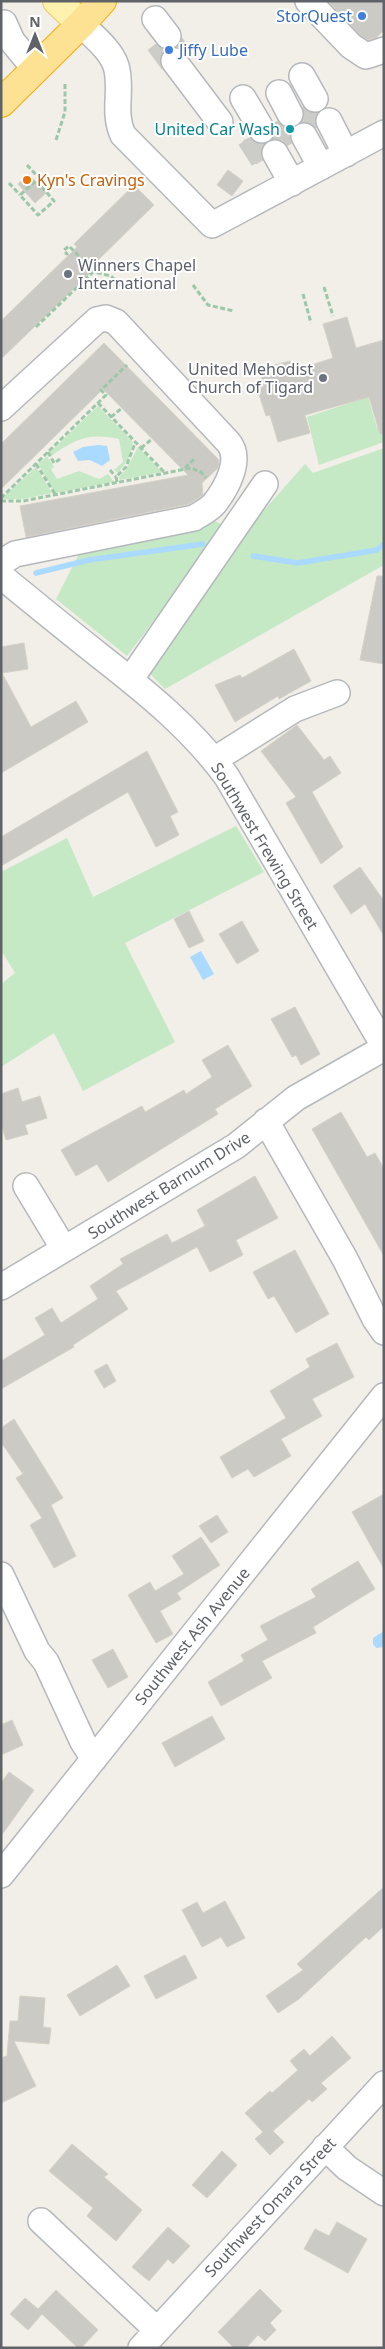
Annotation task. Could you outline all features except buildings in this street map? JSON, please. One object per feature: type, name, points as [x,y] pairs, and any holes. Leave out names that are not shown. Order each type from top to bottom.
[{"type":"highway","points":[[4,94],[35,70],[82,24],[102,1]]},
{"type":"main road","points":[[57,1],[82,24]]},
{"type":"street","points":[[308,1],[351,46],[366,56],[384,50]]},
{"type":"street","points":[[82,24],[104,47],[116,65],[118,125],[123,135],[212,225],[284,184],[384,134]]},
{"type":"street","points":[[6,31],[35,70]]},
{"type":"street","points":[[164,40],[255,134]]},
{"type":"street","points":[[317,128],[334,160]]},
{"type":"street","points":[[269,156],[284,184]]},
{"type":"street","points":[[1,408],[97,320],[106,318],[116,322],[231,445],[235,460],[230,478],[211,506],[194,518],[14,554],[1,563]]},
{"type":"street","points":[[130,680],[265,484]]},
{"type":"street","name":"Southwest Frewing Street","points":[[1,576],[130,680],[194,736],[214,760],[248,812],[384,1047]]},
{"type":"street","points":[[214,760],[295,709],[337,693]]},
{"type":"street","name":"Southwest Barnum Drive","points":[[1,1287],[236,1146],[296,1098],[384,1047]]},
{"type":"street","points":[[266,1122],[345,1259],[384,1332]]},
{"type":"street","points":[[26,1186],[64,1249]]},
{"type":"street","name":"Southwest Ash Avenue","points":[[1,1876],[384,1396]]},
{"type":"street","points":[[3,1583],[37,1650],[46,1662],[83,1742],[94,1760]]},
{"type":"street","name":"Southwest Omara Street","points":[[41,2221],[149,2339],[384,2084]]},
{"type":"street","points":[[325,2147],[347,2168],[384,2193]]},
{"type":"path","points":[[56,140],[65,112],[65,83]]},
{"type":"path","points":[[9,183],[38,215],[54,201],[27,165]]},
{"type":"path","points":[[20,195],[40,180]]},
{"type":"path","points":[[65,254],[67,254],[64,250],[69,246],[94,271],[111,276],[121,286],[133,289]]},
{"type":"path","points":[[36,327],[94,271]]},
{"type":"path","points":[[193,285],[208,305],[234,311]]},
{"type":"path","points":[[324,287],[333,316]]},
{"type":"path","points":[[303,294],[311,323]]},
{"type":"path","points":[[1,499],[106,395],[101,390],[126,365]]},
{"type":"path","points":[[98,403],[165,473]]},
{"type":"path","points":[[111,417],[122,408]]},
{"type":"path","points":[[141,448],[152,439]]},
{"type":"path","points":[[116,477],[126,467],[135,442]]},
{"type":"path","points":[[48,452],[54,463],[60,459]]},
{"type":"path","points":[[183,470],[195,458]]},
{"type":"path","points":[[36,464],[55,494]]},
{"type":"path","points":[[1,499],[23,501],[191,468],[201,472],[206,478],[211,506]]},
{"type":"path","points":[[110,470],[116,477],[117,482]]},
{"type":"green space","points":[[368,397],[377,428],[384,426],[384,442],[319,465],[307,417]]},
{"type":"green space","points":[[98,406],[133,442],[129,458],[118,473],[114,470],[123,462],[119,439],[108,437],[83,438],[51,456],[49,453]]},
{"type":"green space","points":[[138,447],[162,472],[120,480],[119,477],[126,470]]},
{"type":"green space","points":[[384,448],[384,565],[165,689],[146,670],[243,534],[305,464],[313,473]]},
{"type":"green space","points":[[47,456],[54,467],[51,469],[57,479],[79,471],[99,479],[108,474],[114,482],[55,493],[38,464]]},
{"type":"green space","points":[[36,467],[52,493],[23,499],[1,499]]},
{"type":"green space","points":[[209,518],[225,526],[127,656],[56,599],[81,550]]},
{"type":"green space","points":[[236,826],[264,872],[125,943],[175,1042],[83,1091],[54,1033],[1,1067],[1,984],[15,973],[1,950],[1,872],[67,838],[93,897]]},
{"type":"water","points":[[107,446],[110,460],[102,466],[90,460],[78,461],[73,452],[83,447]]},
{"type":"water","points":[[201,951],[214,974],[203,980],[190,957]]},
{"type":"water","points":[[384,1631],[384,1647],[376,1648],[373,1644],[373,1638]]},
{"type":"waterway","points":[[36,573],[89,560],[203,544]]},
{"type":"waterway","points":[[253,556],[298,563],[377,550],[384,544]]},
{"type":"tunnel","points":[[158,43],[174,61]]},
{"type":"tunnel","points":[[304,106],[317,128]]},
{"type":"tunnel","points":[[249,138],[263,160]]},
{"type":"place","name":"StorQuest","points":[[362,16]]},
{"type":"place","name":"Jiffy Lube","points":[[169,50]]},
{"type":"place","name":"United Car Wash","points":[[290,129]]},
{"type":"place","name":"Kyn's Cravings","points":[[27,180]]},
{"type":"place","name":"Winners Chapel International","points":[[68,274]]},
{"type":"place","name":"United Mehodist Church of Tigard","points":[[323,378]]}]
